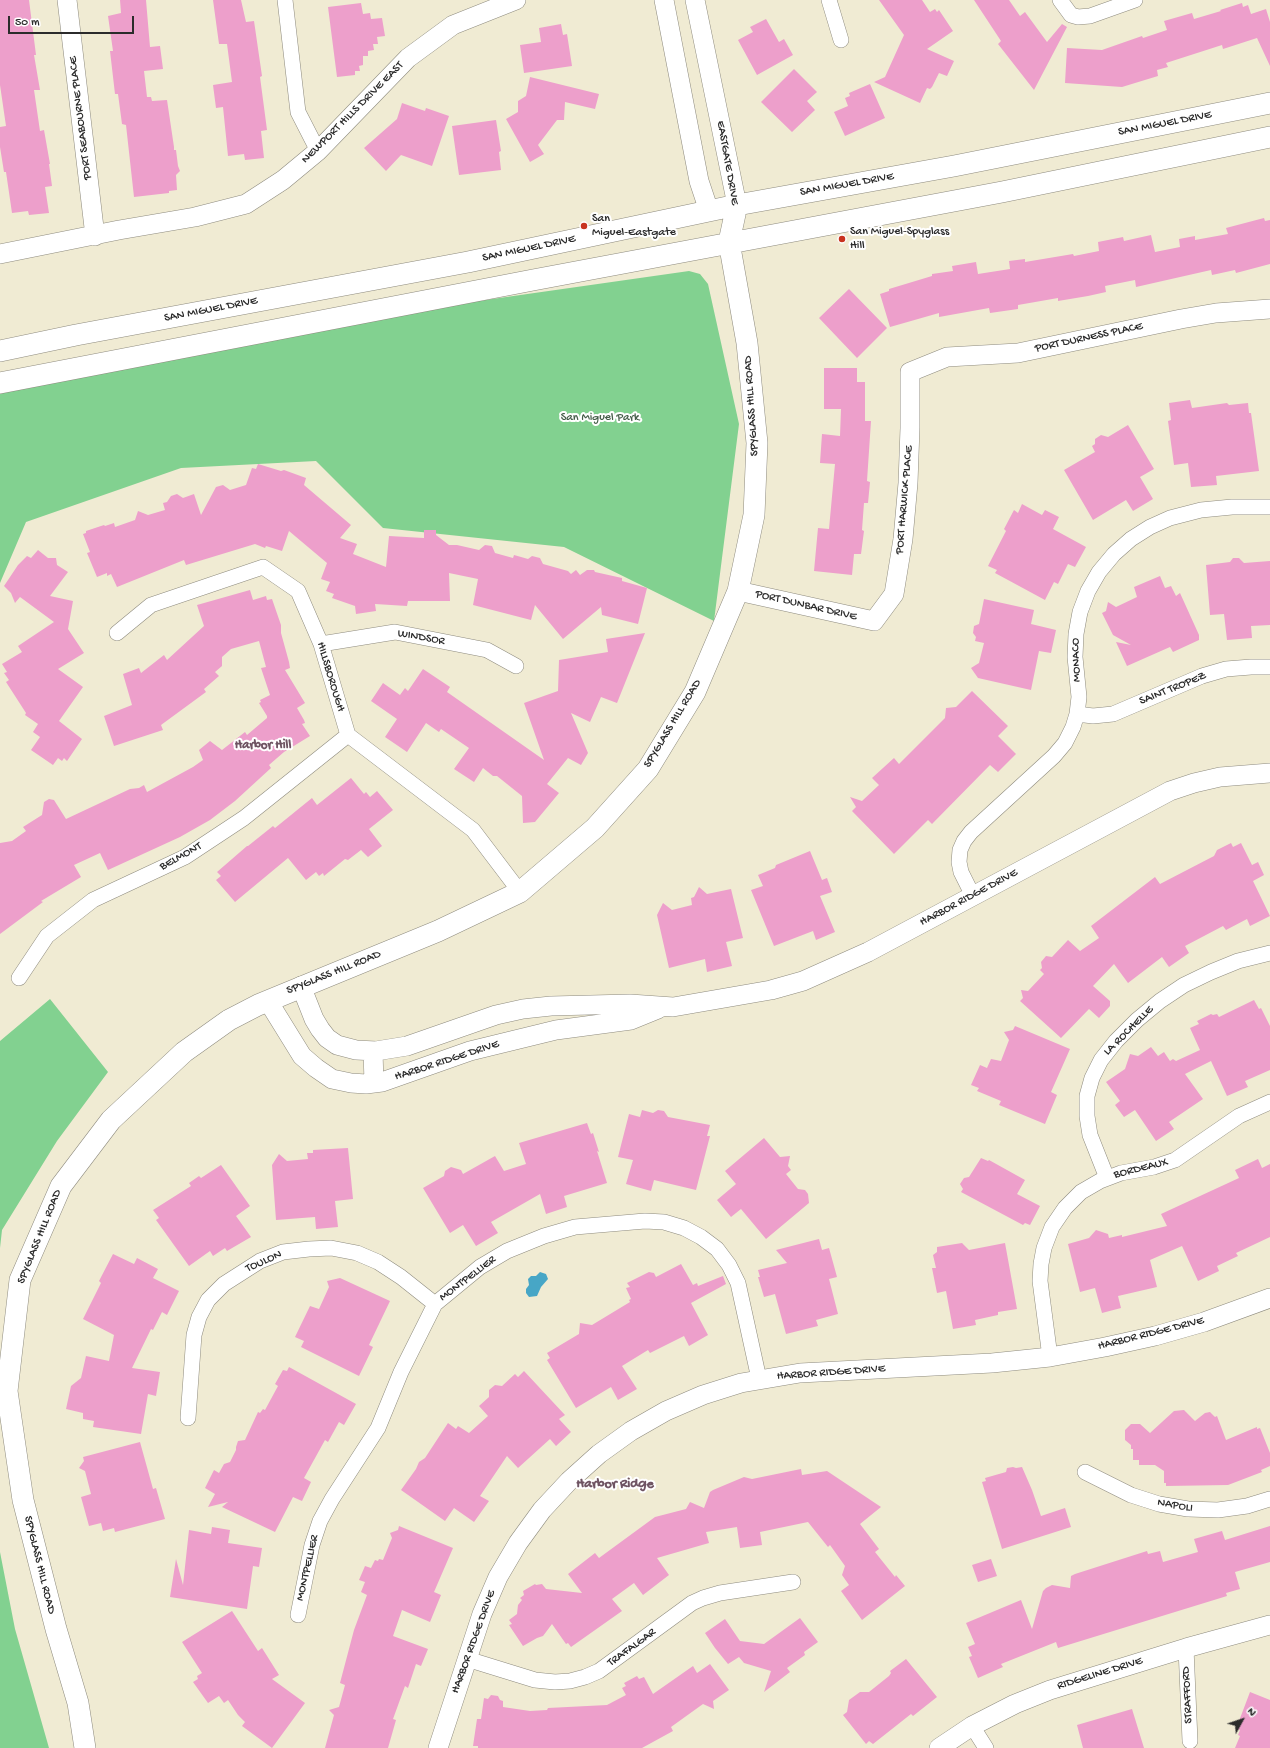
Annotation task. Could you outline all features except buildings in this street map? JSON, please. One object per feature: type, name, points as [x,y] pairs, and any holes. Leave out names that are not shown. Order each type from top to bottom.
[{"type":"main road","name":"SAN MIGUEL DRIVE","points":[[0,351],[76,335],[468,262],[737,205],[954,166],[1270,103]]},
{"type":"main road","points":[[0,383],[730,242],[1002,192],[1270,137]]},
{"type":"main road","name":"EASTGATE DRIVE","points":[[730,242],[737,205]]},
{"type":"main road","name":"EASTGATE DRIVE","points":[[709,211],[730,242]]},
{"type":"main road","name":"SPYGLASS HILL ROAD","points":[[85,1748],[78,1702],[56,1629],[23,1500],[7,1391],[20,1280],[61,1186],[111,1120],[184,1052],[229,1020],[268,1001],[301,986],[438,931],[520,892],[595,828],[648,769],[694,692],[738,591],[754,515],[757,443],[747,343],[730,242]]},
{"type":"street","name":"PORT SEABOURNE PLACE","points":[[67,0],[95,236]]},
{"type":"street","points":[[285,0],[298,112],[318,151]]},
{"type":"street","name":"NEWPORT HILLS DRIVE EAST","points":[[0,254],[195,218],[246,204],[283,180],[318,151],[408,58],[453,25],[516,0]]},
{"type":"street","name":"EASTGATE DRIVE","points":[[664,0],[699,181],[709,211]]},
{"type":"street","name":"EASTGATE DRIVE","points":[[695,0],[737,205]]},
{"type":"street","points":[[829,0],[841,40]]},
{"type":"street","points":[[1060,0],[1071,15],[1078,17],[1090,16],[1135,0]]},
{"type":"street","name":"PORT DURNESS PLACE","points":[[910,372],[947,358],[1018,353],[1180,319],[1222,312],[1270,309]]},
{"type":"street","name":"PORT HARWICK PLACE","points":[[874,621],[894,594],[903,539],[908,483],[910,372]]},
{"type":"street","name":"MONACO","points":[[973,896],[961,872],[959,862],[960,850],[964,841],[971,832],[1054,756],[1065,743],[1073,727],[1077,714],[1079,697],[1075,657],[1076,634],[1080,612],[1088,591],[1114,554],[1137,535],[1170,518],[1201,510],[1232,507],[1270,507]]},
{"type":"street","name":"HILLSBOROUGH","points":[[117,633],[151,605],[263,567],[298,591],[321,644],[348,735]]},
{"type":"street","name":"PORT DUNBAR DRIVE","points":[[738,591],[874,621]]},
{"type":"street","name":"WINDSOR","points":[[321,644],[395,632],[487,650],[516,666]]},
{"type":"street","name":"SAINT TROPEZ","points":[[1077,714],[1093,716],[1113,714],[1202,676],[1226,669],[1270,667]]},
{"type":"street","points":[[348,735],[473,830],[520,892]]},
{"type":"street","name":"BELMONT","points":[[20,978],[47,936],[93,900],[185,857],[244,818],[348,735]]},
{"type":"street","name":"HARBOR RIDGE DRIVE","points":[[301,986],[320,1030],[328,1038],[337,1045],[356,1050],[373,1051],[407,1046],[496,1015],[523,1009],[551,1006],[623,1004],[673,1007],[771,990],[803,981],[868,952],[1170,791],[1194,783],[1220,777],[1270,773]]},
{"type":"street","name":"LA ROCHELLE","points":[[1107,1178],[1090,1135],[1087,1116],[1088,1096],[1092,1078],[1101,1060],[1116,1041],[1137,1020],[1160,1001],[1184,985],[1238,961],[1270,953]]},
{"type":"street","name":"HARBOR RIDGE DRIVE","points":[[268,1001],[302,1056],[332,1079],[351,1083],[382,1082],[470,1051],[556,1030],[631,1020],[661,1007]]},
{"type":"street","points":[[373,1051],[374,1083]]},
{"type":"street","name":"BORDEAUX","points":[[1050,1357],[1040,1281],[1041,1264],[1044,1248],[1052,1227],[1065,1208],[1081,1192],[1107,1178],[1121,1173],[1154,1167],[1175,1160],[1239,1116],[1270,1102]]},
{"type":"street","name":"MONTPELLIER","points":[[298,1615],[312,1545],[320,1521],[332,1499],[378,1428],[401,1372],[435,1304],[480,1267],[508,1251],[544,1236],[575,1227],[645,1221],[664,1222],[684,1228],[701,1237],[717,1249],[729,1265],[738,1282],[759,1379]]},
{"type":"street","name":"TOULON","points":[[188,1418],[194,1335],[198,1317],[208,1300],[224,1284],[260,1261],[283,1252],[309,1249],[331,1248],[357,1253],[378,1262],[401,1277],[435,1304]]},
{"type":"street","name":"HARBOR RIDGE DRIVE","points":[[438,1748],[482,1614],[498,1577],[528,1530],[542,1510],[569,1481],[599,1454],[666,1411],[703,1395],[759,1379],[800,1373],[959,1366],[1050,1357],[1105,1347],[1155,1336],[1204,1322],[1270,1298]]},
{"type":"street","name":"NAPOLI","points":[[1085,1472],[1130,1494],[1159,1504],[1188,1509],[1218,1510],[1247,1506],[1270,1499]]},
{"type":"street","name":"TRAFALGAR","points":[[467,1658],[535,1680],[555,1682],[570,1681],[599,1671],[692,1603],[703,1598],[720,1593],[793,1582]]},
{"type":"street","name":"RIDGELINE DRIVE","points":[[939,1748],[972,1726],[1015,1704],[1050,1690],[1186,1648],[1270,1625]]},
{"type":"street","name":"STRAFFORD","points":[[1186,1648],[1190,1742]]},
{"type":"street","points":[[972,1726],[986,1748]]},
{"type":"green space","name":"San Miguel Park","points":[[689,271],[700,274],[708,284],[739,424],[714,621],[564,547],[383,528],[316,461],[181,468],[26,522],[0,583],[0,387],[373,316]]},
{"type":"green space","points":[[50,999],[108,1072],[57,1141],[2,1230],[0,1248],[0,1041]]},
{"type":"green space","points":[[0,1552],[15,1629],[49,1748],[0,1748]]},
{"type":"water","points":[[540,1272],[546,1274],[548,1279],[541,1287],[537,1296],[529,1297],[526,1293],[526,1289],[529,1285],[528,1279],[531,1276],[536,1276]]},
{"type":"place","name":"San Miguel-Eastgate","points":[[584,226]]},
{"type":"place","name":"San Miguel-Spyglass Hill","points":[[842,239]]},
{"type":"district","name":"Harbor Hill","points":[[263,746]]},
{"type":"district","name":"Harbor Ridge","points":[[615,1485]]}]
